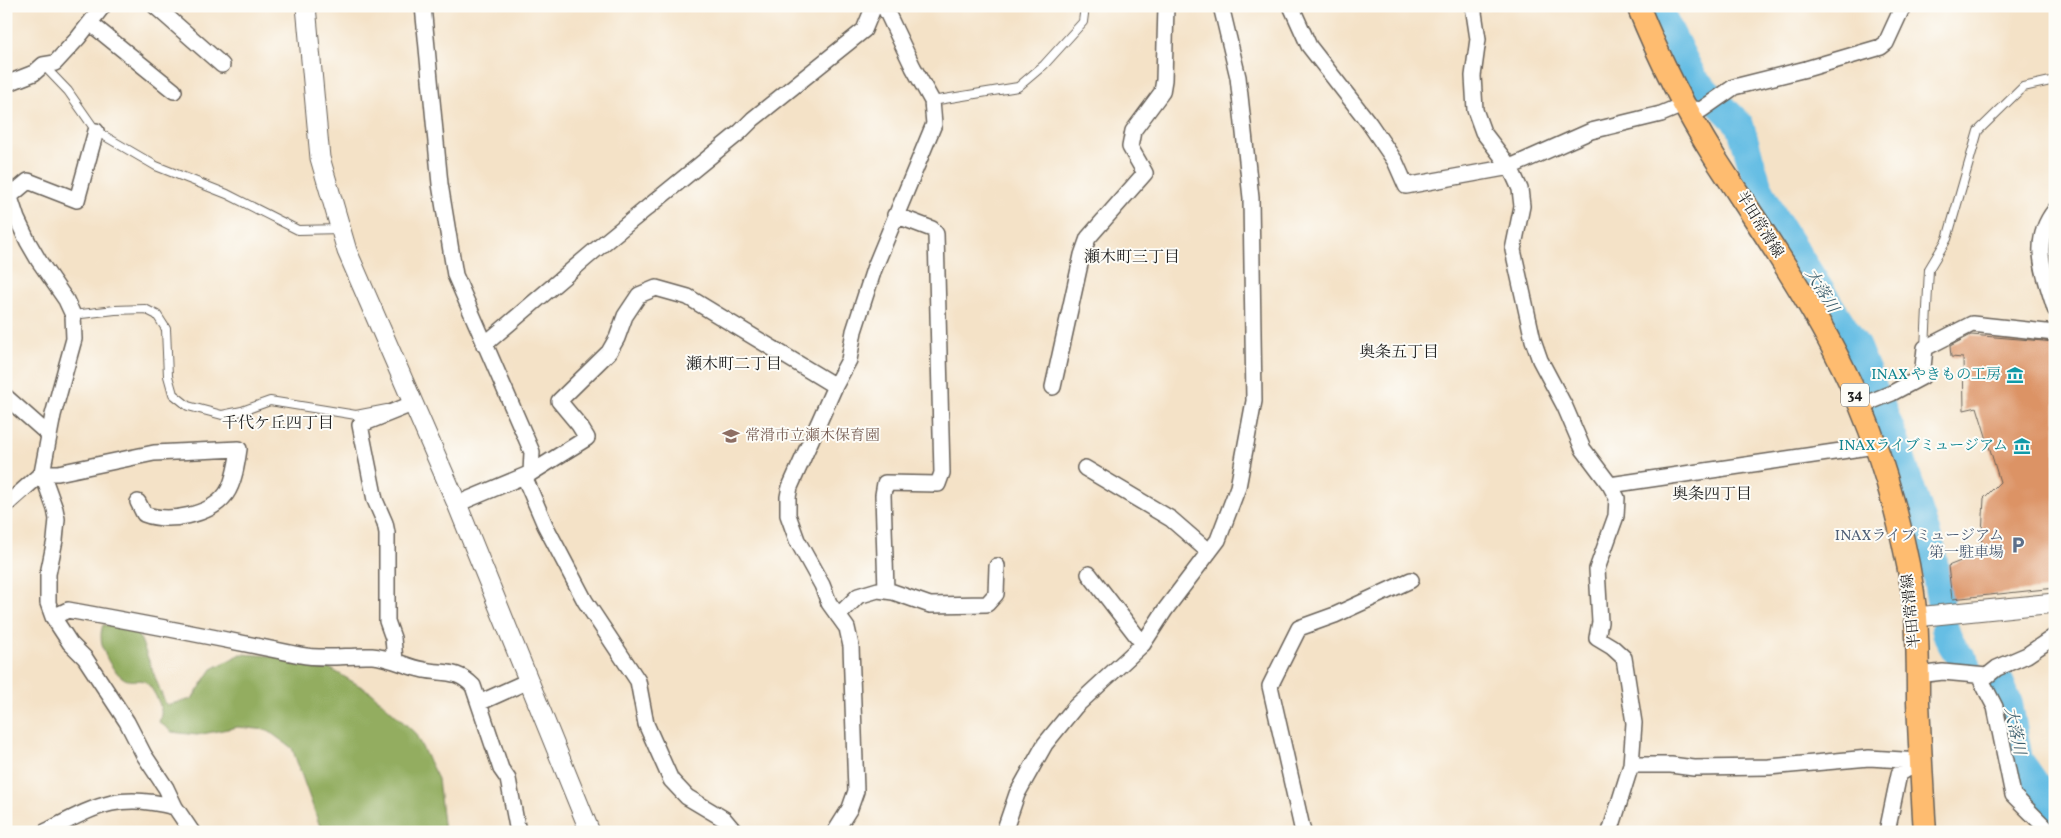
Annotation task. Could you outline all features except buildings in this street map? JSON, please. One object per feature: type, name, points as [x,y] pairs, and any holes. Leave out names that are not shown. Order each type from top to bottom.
[{"type":"main road","name":"半田常滑線","points":[[1638,6],[1684,104],[1715,156],[1752,211],[1867,403],[1875,446],[1889,491],[1904,551],[1916,617],[1920,761],[1925,832]]},
{"type":"street","points":[[6,84],[34,73],[43,66],[55,63],[103,6]]},
{"type":"street","points":[[155,6],[222,65]]},
{"type":"street","points":[[306,6],[320,158],[347,251],[407,406],[457,504],[590,832]]},
{"type":"street","points":[[423,6],[440,184],[455,275],[532,452],[527,474],[545,525],[584,601],[638,681],[646,724],[672,780],[688,797],[724,819],[735,832]]},
{"type":"street","points":[[484,344],[740,132],[753,118],[864,30],[874,6]]},
{"type":"street","points":[[835,832],[850,808],[856,791],[851,646],[847,628],[838,616],[797,540],[790,520],[788,506],[790,487],[835,386],[849,360],[854,331],[865,296],[895,215],[934,124],[932,102],[884,6]]},
{"type":"street","points":[[1053,387],[1082,256],[1088,238],[1145,174],[1130,147],[1134,131],[1162,92],[1166,6]]},
{"type":"street","points":[[1004,832],[1017,794],[1045,744],[1075,707],[1143,644],[1165,610],[1218,540],[1238,487],[1254,401],[1251,198],[1238,77],[1221,6]]},
{"type":"street","points":[[1291,6],[1308,46],[1369,123],[1395,161],[1406,186],[1510,167],[1591,131],[1661,114],[1684,104],[1701,110],[1734,87],[1806,70],[1881,48],[1886,43],[1903,6]]},
{"type":"street","points":[[1473,6],[1478,39],[1473,76],[1475,110],[1483,132],[1510,167],[1520,189],[1522,206],[1514,240],[1514,261],[1534,340],[1540,360],[1565,407],[1583,449],[1610,485],[1617,498],[1616,516],[1597,568],[1600,622],[1597,638],[1612,647],[1624,658],[1634,722],[1631,765],[1610,832]]},
{"type":"street","points":[[90,23],[174,91]]},
{"type":"street","points":[[96,131],[77,200],[28,181],[8,191],[28,242],[66,300],[73,315],[74,339],[49,435],[42,473],[57,519],[47,588],[48,603],[53,617],[70,643],[85,658],[128,722],[144,755],[192,832]]},
{"type":"street","points":[[2055,210],[2048,218],[2041,242],[2040,255],[2055,309]]},
{"type":"street","points":[[886,590],[885,483],[938,484],[942,473],[936,234],[932,229],[895,215]]},
{"type":"street","points":[[457,504],[527,474],[587,438],[559,401],[609,352],[617,338],[625,316],[639,295],[656,288],[688,297],[835,386]]},
{"type":"street","points":[[1867,403],[1892,393],[1922,377],[1925,348],[1972,324],[2055,334]]},
{"type":"street","points":[[6,398],[49,435]]},
{"type":"street","points":[[395,660],[393,638],[387,621],[387,533],[385,523],[374,500],[360,425],[407,406]]},
{"type":"street","points":[[1610,485],[1875,446]]},
{"type":"street","points":[[6,505],[42,473],[58,473],[154,453],[239,449],[228,492],[217,503],[203,511],[163,518],[152,517],[144,514],[138,502]]},
{"type":"street","points":[[1085,468],[1171,519],[1209,552]]},
{"type":"street","points":[[838,616],[858,596],[886,590],[930,605],[987,604],[996,594],[997,566]]},
{"type":"street","points":[[1089,574],[1143,644]]},
{"type":"street","points":[[1303,832],[1270,686],[1299,628],[1335,615],[1411,580]]},
{"type":"street","points":[[1916,617],[2055,603]]},
{"type":"street","points":[[53,617],[68,610],[209,635],[301,655],[329,657],[374,656],[395,660],[422,670],[452,673],[465,677],[472,686],[501,768],[508,779],[518,832]]},
{"type":"street","points":[[1918,675],[1943,672],[1987,676],[1998,668],[2027,655],[2055,636]]},
{"type":"street","points":[[1978,676],[1995,707],[2013,794],[2050,832]]},
{"type":"street","points":[[479,703],[528,681]]},
{"type":"street","points":[[1631,765],[1672,765],[1694,768],[1768,767],[1869,758],[1920,761]]},
{"type":"street","points":[[1887,832],[1899,774],[1920,761]]},
{"type":"street","points":[[45,832],[98,805],[130,799],[175,807]]},
{"type":"lane","points":[[932,102],[1018,87],[1044,65],[1083,22],[1085,6]]},
{"type":"lane","points":[[43,66],[68,91],[96,131],[156,166],[227,194],[298,230],[341,230]]},
{"type":"lane","points":[[1925,348],[1929,269],[1948,239],[1978,132],[2023,87],[2055,80]]},
{"type":"lane","points":[[73,315],[145,309],[157,315],[166,329],[168,376],[173,394],[188,406],[222,415],[242,411],[270,401],[356,415],[407,406]]},
{"type":"green space","points":[[103,625],[131,626],[141,640],[167,705],[192,699],[212,669],[241,654],[274,656],[326,666],[372,693],[415,733],[438,779],[444,832],[322,832],[292,748],[267,730],[238,727],[197,735],[172,732],[159,722],[161,707],[149,686],[144,681],[125,679],[119,675],[109,662],[101,639]]},
{"type":"waterway","name":"大落川","points":[[1657,6],[1694,79],[1740,125],[1758,185],[1775,219],[1856,346],[1894,437],[1932,550],[1940,600]]},
{"type":"waterway","name":"大落川","points":[[1945,628],[1953,648],[1967,664]]},
{"type":"waterway","name":"大落川","points":[[1990,681],[2000,682],[2009,704],[2019,760],[2055,811]]},
{"type":"place","name":"INAX やきもの工房","points":[[2015,375]]},
{"type":"place","name":"常滑市立瀬木保育園","points":[[731,436]]},
{"type":"place","name":"INAXライブミュージアム","points":[[2022,446]]},
{"type":"place","name":"INAXライブミュージアム 第一駐車場","points":[[2018,545]]},
{"type":"district","name":"瀬木町三丁目","points":[[1132,258]]},
{"type":"district","name":"奥条五丁目","points":[[1399,353]]},
{"type":"district","name":"瀬木町二丁目","points":[[734,365]]},
{"type":"district","name":"千代ケ丘四丁目","points":[[278,424]]},
{"type":"district","name":"奥条四丁目","points":[[1712,495]]}]
